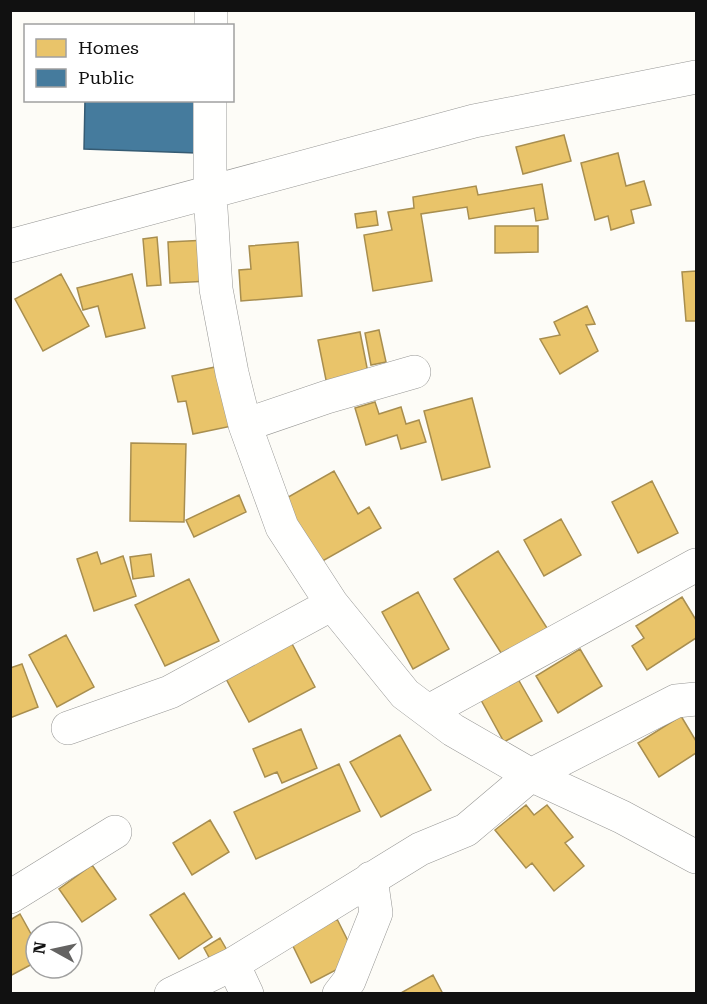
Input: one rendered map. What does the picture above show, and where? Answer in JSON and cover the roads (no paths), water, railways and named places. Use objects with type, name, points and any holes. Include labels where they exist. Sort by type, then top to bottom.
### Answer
[{"type":"street","points":[[10,246],[474,121],[696,77]]},
{"type":"street","points":[[210,102],[210,193],[216,289],[245,425],[282,527],[332,604],[405,694],[453,730],[531,776],[622,817],[696,857]]},
{"type":"street","points":[[245,425],[327,397],[414,372]]},
{"type":"street","points":[[429,711],[696,565]]},
{"type":"street","points":[[68,728],[170,692],[332,604]]},
{"type":"street","points":[[171,993],[233,964],[420,849],[466,830],[531,776],[676,701],[696,699]]},
{"type":"street","points":[[10,897],[115,832]]},
{"type":"street","points":[[339,993],[349,981],[376,913],[371,878]]},
{"type":"street","points":[[233,964],[247,993]]}]
